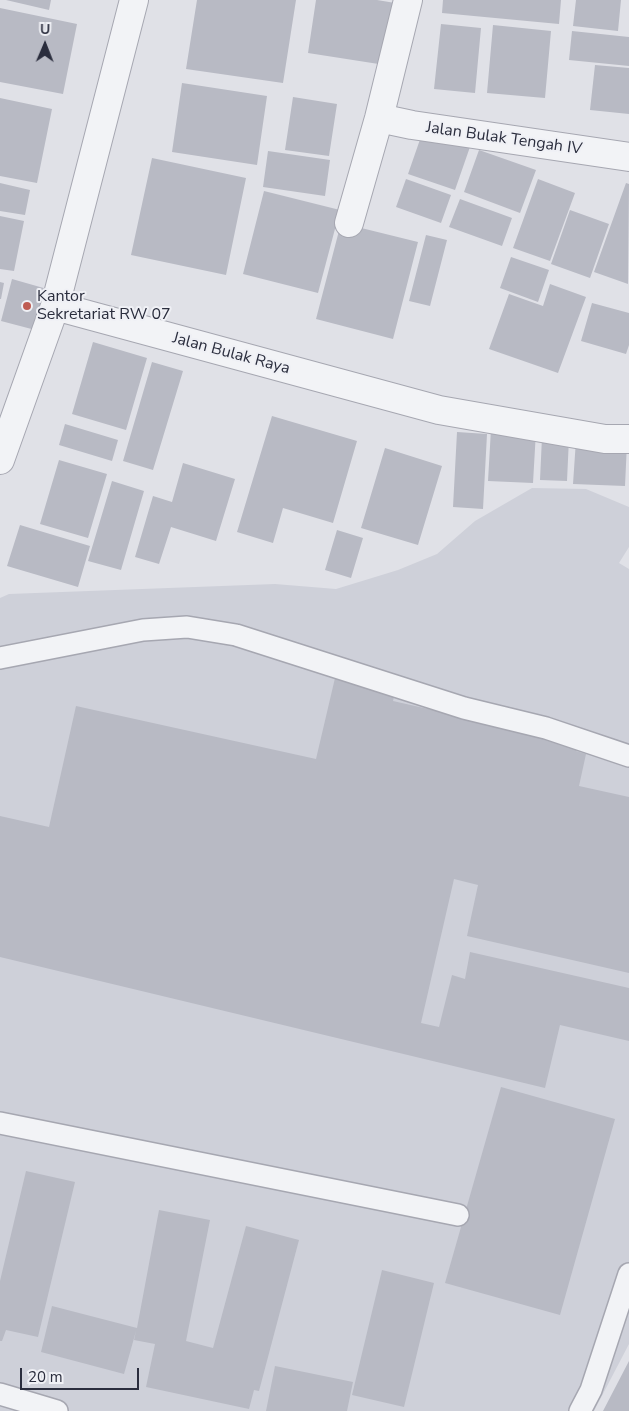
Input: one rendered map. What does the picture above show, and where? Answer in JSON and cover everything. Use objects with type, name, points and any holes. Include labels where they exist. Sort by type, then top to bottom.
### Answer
[{"type":"street","points":[[0,460],[55,306],[134,0]]},
{"type":"street","points":[[348,223],[378,118],[408,0]]},
{"type":"street","name":"Jalan Bulak Tengah IV","points":[[378,118],[412,125],[629,157]]},
{"type":"street","name":"Jalan Bulak Raya","points":[[55,306],[439,410],[605,439],[629,439]]},
{"type":"lane","points":[[0,658],[143,630],[187,627],[236,635],[464,708],[546,728],[629,756]]},
{"type":"lane","points":[[0,1123],[458,1215]]},
{"type":"lane","points":[[580,1411],[591,1390],[629,1274]]},
{"type":"lane","points":[[0,1394],[57,1411]]},
{"type":"shaded area","points":[[532,488],[586,489],[629,507],[629,547],[619,563],[629,569],[629,1344],[594,1411],[0,1411],[0,598],[9,594],[275,584],[336,589],[398,570],[437,554],[475,521]]},
{"type":"building","points":[[6,0],[51,0],[49,10]]},
{"type":"building","points":[[197,0],[296,0],[283,83],[186,69]]},
{"type":"building","points":[[316,0],[377,0],[395,3],[385,65],[308,53]]},
{"type":"building","points":[[443,0],[561,0],[559,24],[442,13]]},
{"type":"building","points":[[576,0],[621,0],[618,31],[573,26]]},
{"type":"building","points":[[0,8],[77,24],[63,94],[0,82]]},
{"type":"building","points":[[441,24],[481,28],[475,93],[434,89]]},
{"type":"building","points":[[493,25],[551,31],[545,98],[487,93]]},
{"type":"building","points":[[572,31],[629,37],[629,66],[569,60]]},
{"type":"building","points":[[595,65],[629,68],[629,114],[590,110]]},
{"type":"building","points":[[182,83],[267,96],[257,165],[172,152]]},
{"type":"building","points":[[293,97],[337,104],[329,156],[285,150]]},
{"type":"building","points":[[0,98],[52,109],[37,183],[0,176]]},
{"type":"building","points":[[424,128],[471,144],[455,190],[408,174]]},
{"type":"building","points":[[479,150],[536,170],[520,213],[464,192]]},
{"type":"building","points":[[268,151],[330,160],[325,196],[263,187]]},
{"type":"building","points":[[152,158],[246,178],[226,275],[131,255]]},
{"type":"building","points":[[406,179],[451,195],[441,223],[396,207]]},
{"type":"building","points":[[538,179],[575,193],[550,261],[513,248]]},
{"type":"building","points":[[0,183],[30,190],[25,215],[0,211]]},
{"type":"building","points":[[626,183],[629,184],[628,284],[594,272]]},
{"type":"building","points":[[264,191],[340,210],[318,293],[243,274]]},
{"type":"building","points":[[460,199],[512,218],[502,246],[449,227]]},
{"type":"building","points":[[570,210],[609,224],[590,278],[551,264]]},
{"type":"building","points":[[0,216],[24,221],[14,271],[0,269]]},
{"type":"building","points":[[341,223],[418,242],[393,339],[316,319]]},
{"type":"building","points":[[426,235],[447,240],[430,306],[409,301]]},
{"type":"building","points":[[511,257],[549,270],[538,302],[500,288]]},
{"type":"building","name":"Kantor Sekretariat RW 07","points":[[12,279],[54,291],[43,332],[1,321]]},
{"type":"building","points":[[0,282],[4,283],[1,299],[0,299]]},
{"type":"building","points":[[550,284],[586,297],[558,373],[489,349],[509,294],[543,306]]},
{"type":"building","points":[[592,303],[629,313],[629,345],[626,354],[581,341]]},
{"type":"building","points":[[93,342],[147,358],[126,430],[72,414]]},
{"type":"building","points":[[152,362],[183,371],[153,470],[123,461]]},
{"type":"building","points":[[272,416],[357,441],[333,523],[283,508],[273,543],[237,532]]},
{"type":"building","points":[[65,424],[118,440],[112,461],[59,445]]},
{"type":"building","points":[[491,429],[536,431],[533,483],[488,481]]},
{"type":"building","points":[[457,432],[487,434],[483,509],[453,507]]},
{"type":"building","points":[[542,437],[569,438],[567,481],[540,480]]},
{"type":"building","points":[[576,440],[627,443],[625,486],[573,484]]},
{"type":"building","points":[[385,448],[442,466],[418,545],[361,528]]},
{"type":"building","points":[[59,460],[107,474],[88,538],[40,524]]},
{"type":"building","points":[[183,463],[235,479],[216,541],[171,527],[159,564],[135,557],[153,496],[172,502]]},
{"type":"building","points":[[112,481],[144,491],[121,570],[88,561]]},
{"type":"building","points":[[20,525],[90,546],[78,587],[7,566]]},
{"type":"building","points":[[337,530],[363,538],[351,578],[325,570]]},
{"type":"building","points":[[335,678],[395,693],[393,701],[578,743],[576,751],[586,754],[579,786],[629,797],[629,973],[467,936],[478,885],[454,879],[421,1023],[439,1027],[452,975],[465,979],[470,952],[629,988],[629,1041],[560,1025],[545,1088],[0,957],[0,816],[49,827],[76,706],[316,759]]},
{"type":"building","points":[[501,1087],[615,1119],[560,1315],[445,1283]]},
{"type":"building","points":[[26,1171],[75,1182],[38,1337],[6,1330],[2,1341],[0,1341],[0,1281]]},
{"type":"building","points":[[159,1210],[210,1220],[186,1341],[213,1348],[246,1226],[299,1240],[259,1391],[254,1390],[249,1409],[146,1387],[155,1344],[134,1340],[136,1331],[124,1374],[41,1352],[52,1306],[137,1328]]},
{"type":"building","points":[[382,1270],[434,1283],[404,1407],[352,1395]]},
{"type":"building","points":[[629,1361],[629,1411],[603,1411]]},
{"type":"building","points":[[275,1366],[353,1382],[347,1411],[266,1411]]},
{"type":"place","name":"Kantor Sekretariat RW 07","points":[[27,306]]}]
